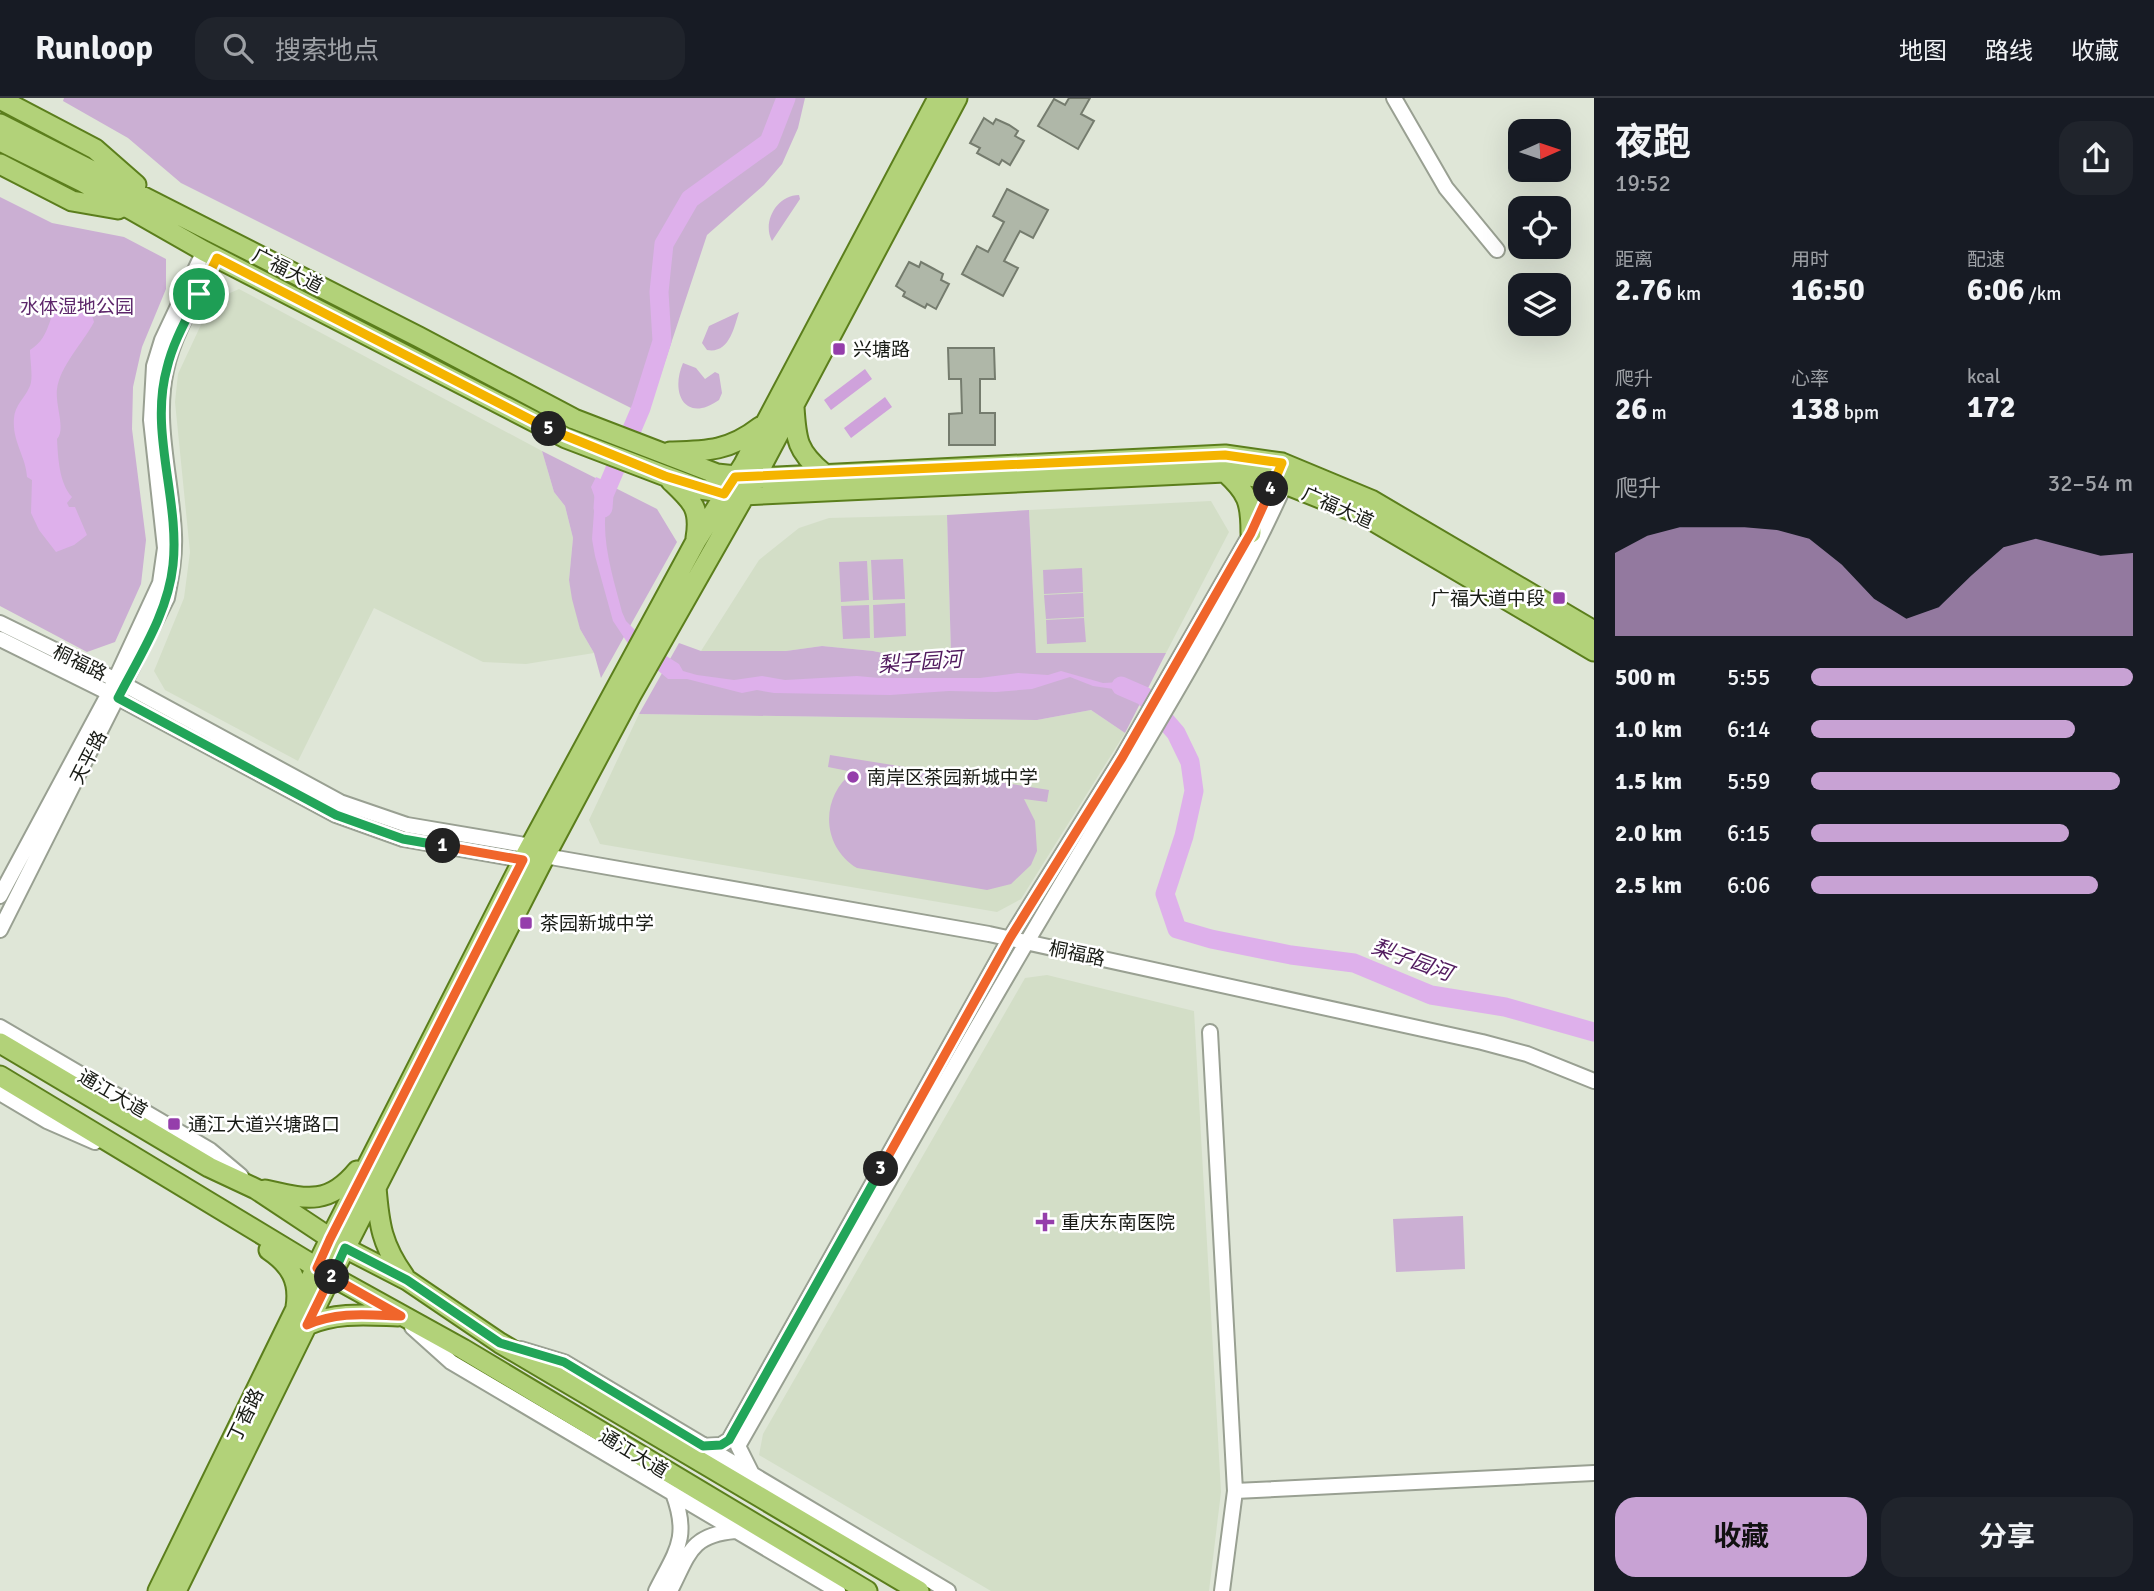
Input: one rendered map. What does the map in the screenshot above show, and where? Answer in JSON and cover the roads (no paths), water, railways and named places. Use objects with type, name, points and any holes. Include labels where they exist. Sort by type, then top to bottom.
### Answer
[{"type":"main road","points":[[324,1272],[376,1149],[533,854],[734,489],[763,425],[938,98]]},
{"type":"main road","points":[[755,478],[957,98]]},
{"type":"main road","points":[[0,99],[95,149],[152,200]]},
{"type":"main road","name":"广福大道","points":[[0,124],[574,419],[717,474],[734,489]]},
{"type":"main road","name":"广福大道","points":[[0,141],[83,182],[129,211],[210,255],[566,438],[665,476],[734,489],[1225,472],[1281,476],[1371,500],[1594,631]]},
{"type":"main road","points":[[0,164],[72,201],[129,211]]},
{"type":"main road","points":[[794,405],[795,435],[800,450],[822,473]]},
{"type":"main road","points":[[652,449],[726,448],[746,439],[763,425]]},
{"type":"main road","name":"广福大道","points":[[734,489],[755,478],[822,473],[1225,455],[1281,476],[1365,516],[1594,651]]},
{"type":"main road","points":[[1225,472],[1248,498],[1251,533]]},
{"type":"main road","points":[[662,621],[695,541],[700,517],[690,500],[665,476]]},
{"type":"main road","points":[[695,541],[734,489]]},
{"type":"main road","points":[[338,1243],[376,1187],[533,854]]},
{"type":"main road","name":"通江大道","points":[[0,1043],[209,1167],[256,1189],[338,1243],[407,1280],[500,1343],[919,1591]]},
{"type":"main road","name":"通江大道","points":[[0,1076],[324,1272],[463,1349],[867,1591]]},
{"type":"main road","points":[[256,1189],[303,1198],[333,1193],[347,1182],[376,1149]]},
{"type":"main road","points":[[376,1187],[381,1236],[389,1255],[407,1280]]},
{"type":"main road","points":[[210,1204],[238,1229],[284,1261],[298,1290],[301,1320],[344,1314],[401,1316]]},
{"type":"main road","name":"丁香路","points":[[176,1591],[324,1272]]},
{"type":"main road","name":"丁香路","points":[[158,1591],[301,1320]]},
{"type":"street","points":[[1394,98],[1446,188],[1497,250]]},
{"type":"street","name":"天平路","points":[[0,930],[116,689],[160,583],[165,548],[151,420],[155,366],[162,340],[210,255]]},
{"type":"street","points":[[1174,680],[1281,476]]},
{"type":"street","points":[[734,1443],[1027,942],[1174,680],[1261,537],[1281,476]]},
{"type":"street","name":"桐福路","points":[[0,623],[116,689],[341,802],[407,825],[533,854],[1010,938],[1482,1042],[1527,1054],[1594,1081]]},
{"type":"street","name":"桐福路","points":[[0,639],[116,689]]},
{"type":"street","name":"天平路","points":[[0,896],[116,689]]},
{"type":"street","points":[[734,1443],[1010,938],[1127,762]]},
{"type":"street","name":"通江大道","points":[[0,1027],[210,1150],[256,1189]]},
{"type":"street","points":[[1210,1032],[1235,1491],[1222,1591]]},
{"type":"street","name":"通江大道","points":[[0,1093],[47,1121],[152,1168]]},
{"type":"street","name":"通江大道","points":[[401,1316],[451,1362],[838,1591]]},
{"type":"street","name":"通江大道","points":[[500,1343],[564,1362],[948,1591]]},
{"type":"street","points":[[703,1446],[734,1443]]},
{"type":"street","points":[[734,1443],[753,1476]]},
{"type":"street","points":[[1235,1491],[1594,1474]]},
{"type":"street","points":[[670,1591],[687,1544],[673,1493]]},
{"type":"street","points":[[656,1591],[687,1544],[713,1533],[736,1531]]},
{"type":"waterway","name":"梨子园河","points":[[603,508],[604,495],[641,408],[662,341],[659,292],[664,244],[690,199],[769,142],[786,98]]},
{"type":"waterway","name":"梨子园河","points":[[1121,686],[1144,696],[1176,733],[1190,762],[1194,791],[1184,836],[1165,894],[1177,929],[1211,939],[1291,955],[1354,963],[1431,995],[1505,1007],[1594,1032]]},
{"type":"place","name":"兴塘路","points":[[839,349]]},
{"type":"place","name":"广福大道中段","points":[[1559,598]]},
{"type":"place","name":"南岸区茶园新城中学","points":[[853,777]]},
{"type":"place","name":"茶园新城中学","points":[[526,923]]},
{"type":"place","name":"通江大道兴塘路口","points":[[174,1124]]},
{"type":"place","name":"重庆东南医院","points":[[1045,1222]]},
{"type":"park label","name":"水体湿地公园","points":[[77,306]]}]
